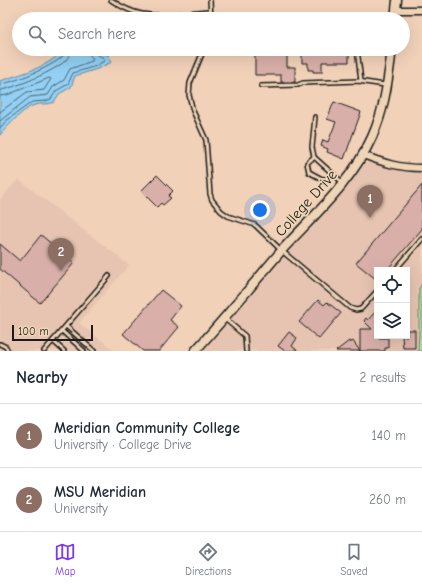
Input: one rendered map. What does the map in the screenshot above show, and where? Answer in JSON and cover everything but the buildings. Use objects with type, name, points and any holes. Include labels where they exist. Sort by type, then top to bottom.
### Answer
[{"type":"street","points":[[397,0],[396,10],[422,10]]},
{"type":"street","name":"College Drive","points":[[195,351],[282,250],[343,184],[363,155],[380,119],[391,56]]},
{"type":"street","points":[[363,155],[385,164],[422,168]]},
{"type":"lane","points":[[111,0],[136,12]]},
{"type":"lane","points":[[198,12],[210,11],[210,0]]},
{"type":"lane","points":[[201,56],[190,82],[189,95],[193,111],[206,140],[210,194],[212,200],[221,211],[228,216],[255,225],[350,308],[356,310],[361,309],[374,294]]},
{"type":"lane","points":[[358,56],[361,81]]},
{"type":"lane","points":[[261,86],[361,81],[387,85]]},
{"type":"lane","points":[[315,117],[312,147],[314,157],[343,184]]},
{"type":"lane","points":[[314,157],[308,163],[309,172],[322,179],[326,179],[332,174]]},
{"type":"lane","points":[[398,267],[422,239]]},
{"type":"lane","points":[[44,351],[109,276]]},
{"type":"lane","points":[[224,318],[245,336],[246,351]]},
{"type":"lane","points":[[66,326],[94,351]]},
{"type":"lane","points":[[62,331],[84,351]]},
{"type":"lane","points":[[53,340],[64,351]]},
{"type":"lane","points":[[0,344],[6,347],[8,351]]},
{"type":"shaded area","points":[[368,162],[409,172],[422,172],[422,351],[203,351],[359,170]]},
{"type":"shaded area","points":[[18,179],[129,265],[79,323],[115,351],[0,351],[0,200]]},
{"type":"green space","points":[[422,283],[422,351],[418,351],[419,289]]},
{"type":"water","points":[[57,56],[109,56],[112,62],[97,69],[75,76],[71,87],[59,94],[54,102],[37,104],[26,109],[0,135],[0,81],[25,73]]},
{"type":"place","name":"Meridian Community College","points":[[370,218]]},
{"type":"place","name":"MSU Meridian","points":[[61,271]]}]
